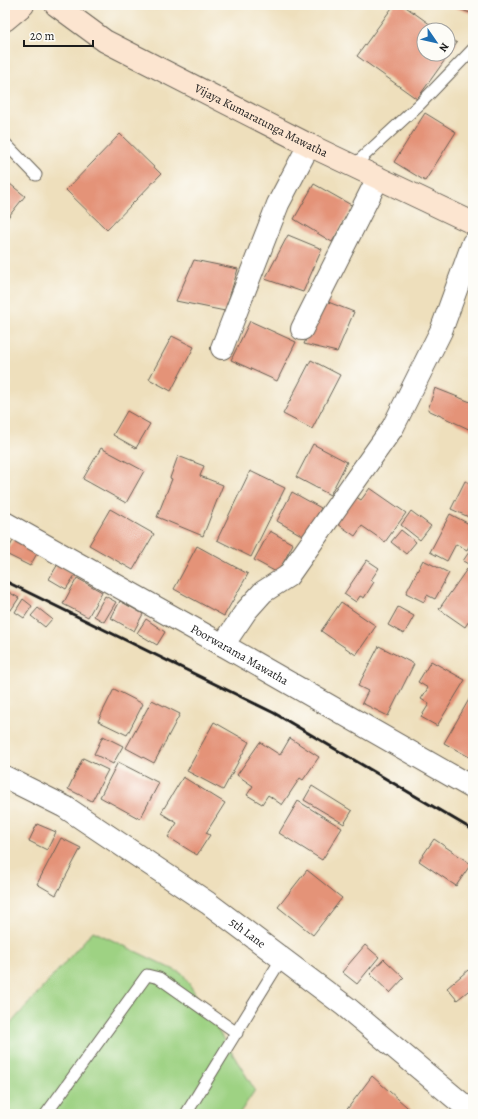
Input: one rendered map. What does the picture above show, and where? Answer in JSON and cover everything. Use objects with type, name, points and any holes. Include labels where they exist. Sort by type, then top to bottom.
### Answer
[{"type":"main road","points":[[5,20],[23,5]]},
{"type":"main road","name":"Vijaya Kumaratunga Mawatha","points":[[56,5],[105,41],[309,145],[473,223]]},
{"type":"street","points":[[222,348],[278,204],[309,145]]},
{"type":"street","points":[[302,328],[378,178]]},
{"type":"street","points":[[223,645],[246,612],[263,592],[288,576],[392,426],[441,331],[473,243]]},
{"type":"street","name":"Poorwarama Mawatha","points":[[5,524],[223,645],[473,788]]},
{"type":"street","name":"5th Lane","points":[[5,777],[65,807],[208,903],[345,1006],[473,1113]]},
{"type":"lane","points":[[353,166],[420,104],[473,49]]},
{"type":"lane","points":[[5,143],[36,175]]},
{"type":"lane","points":[[186,1114],[282,958]]},
{"type":"lane","points":[[46,1114],[146,975],[159,978],[237,1033]]},
{"type":"green space","points":[[93,931],[183,974],[255,1090],[239,1114],[5,1114],[5,1030]]},
{"type":"building","points":[[394,5],[403,5],[427,22],[416,22],[416,62],[443,62],[417,99],[357,56]]},
{"type":"building","points":[[448,5],[473,5],[473,14]]},
{"type":"building","points":[[425,113],[456,132],[425,181],[394,162]]},
{"type":"building","points":[[120,134],[161,174],[107,230],[66,190]]},
{"type":"building","points":[[5,180],[25,196],[5,221]]},
{"type":"building","points":[[314,184],[353,206],[332,242],[294,219]]},
{"type":"building","points":[[288,235],[322,249],[303,292],[265,279]]},
{"type":"building","points":[[194,260],[238,269],[225,311],[176,301]]},
{"type":"building","points":[[323,300],[354,312],[337,352],[304,344]]},
{"type":"building","points":[[250,321],[296,342],[277,381],[231,360]]},
{"type":"building","points":[[172,336],[194,347],[171,391],[149,379]]},
{"type":"building","points":[[311,360],[340,375],[312,429],[283,414]]},
{"type":"building","points":[[435,388],[473,403],[473,431],[428,410]]},
{"type":"building","points":[[127,411],[150,424],[136,448],[113,435]]},
{"type":"building","points":[[313,444],[347,462],[330,495],[296,477]]},
{"type":"building","points":[[101,448],[144,471],[126,503],[83,479]]},
{"type":"building","points":[[178,456],[204,466],[200,476],[223,485],[203,536],[157,517],[172,479],[170,478]]},
{"type":"building","points":[[250,471],[285,488],[251,557],[217,540]]},
{"type":"building","points":[[465,481],[473,484],[473,519],[451,509]]},
{"type":"building","points":[[370,488],[406,513],[385,542],[362,526],[355,536],[335,522],[353,495],[361,500]]},
{"type":"building","points":[[292,492],[321,508],[305,537],[277,521]]},
{"type":"building","points":[[110,509],[154,534],[133,570],[89,545]]},
{"type":"building","points":[[411,511],[431,526],[420,540],[401,525]]},
{"type":"building","points":[[450,514],[473,526],[473,537],[467,550],[456,544],[447,561],[430,552]]},
{"type":"building","points":[[401,530],[416,542],[406,554],[391,542]]},
{"type":"building","points":[[270,531],[293,544],[278,573],[254,560]]},
{"type":"building","points":[[15,537],[39,550],[30,566],[6,554]]},
{"type":"building","points":[[197,546],[248,574],[224,616],[174,589]]},
{"type":"building","points":[[473,546],[473,567],[463,561]]},
{"type":"building","points":[[367,560],[379,568],[371,580],[374,582],[364,598],[360,596],[356,602],[344,594]]},
{"type":"building","points":[[423,560],[449,573],[435,599],[427,595],[424,602],[406,593]]},
{"type":"building","points":[[58,564],[75,575],[66,589],[49,579]]},
{"type":"building","points":[[467,569],[473,573],[473,615],[465,627],[439,609]]},
{"type":"building","points":[[77,578],[102,592],[88,617],[63,604]]},
{"type":"building","points":[[5,590],[19,598],[11,610],[5,607]]},
{"type":"building","points":[[105,596],[116,602],[104,622],[94,616]]},
{"type":"building","points":[[23,599],[32,606],[24,618],[15,612]]},
{"type":"building","points":[[120,601],[143,614],[134,631],[111,618]]},
{"type":"building","points":[[341,602],[376,626],[356,655],[321,631]]},
{"type":"building","points":[[398,607],[414,616],[404,634],[388,625]]},
{"type":"building","points":[[38,608],[52,619],[45,627],[31,616]]},
{"type":"building","points":[[146,619],[165,632],[157,645],[137,633]]},
{"type":"building","points":[[379,646],[414,664],[388,716],[362,703],[368,691],[358,686]]},
{"type":"building","points":[[431,661],[465,680],[437,726],[421,717],[429,704],[421,699],[428,688],[418,682]]},
{"type":"building","points":[[114,689],[143,704],[127,735],[98,721]]},
{"type":"building","points":[[471,696],[473,697],[473,759],[444,743]]},
{"type":"building","points":[[152,700],[180,714],[154,763],[126,748]]},
{"type":"building","points":[[214,722],[249,742],[223,790],[187,771]]},
{"type":"building","points":[[103,736],[123,746],[113,764],[94,754]]},
{"type":"building","points":[[290,738],[319,757],[303,780],[300,778],[282,805],[268,795],[262,804],[247,795],[253,786],[237,775],[260,742],[280,755]]},
{"type":"building","points":[[83,758],[108,770],[92,801],[68,789]]},
{"type":"building","points":[[118,762],[159,783],[140,819],[100,797]]},
{"type":"building","points":[[183,777],[225,803],[206,833],[210,835],[197,855],[168,837],[177,823],[161,813]]},
{"type":"building","points":[[312,786],[352,811],[344,824],[304,800]]},
{"type":"building","points":[[298,801],[342,828],[322,860],[279,833]]},
{"type":"building","points":[[37,824],[56,832],[47,850],[29,841]]},
{"type":"building","points":[[61,838],[81,848],[56,895],[37,884]]},
{"type":"building","points":[[434,839],[471,864],[456,886],[419,861]]},
{"type":"building","points":[[307,870],[342,898],[313,935],[278,907]]},
{"type":"building","points":[[365,945],[379,957],[357,984],[342,972]]},
{"type":"building","points":[[384,959],[404,978],[390,993],[370,974]]},
{"type":"building","points":[[468,970],[473,976],[473,987],[457,1000],[447,988]]},
{"type":"building","points":[[372,1076],[415,1114],[348,1114],[345,1112]]},
{"type":"railway","points":[[5,581],[274,713],[473,830]]}]
